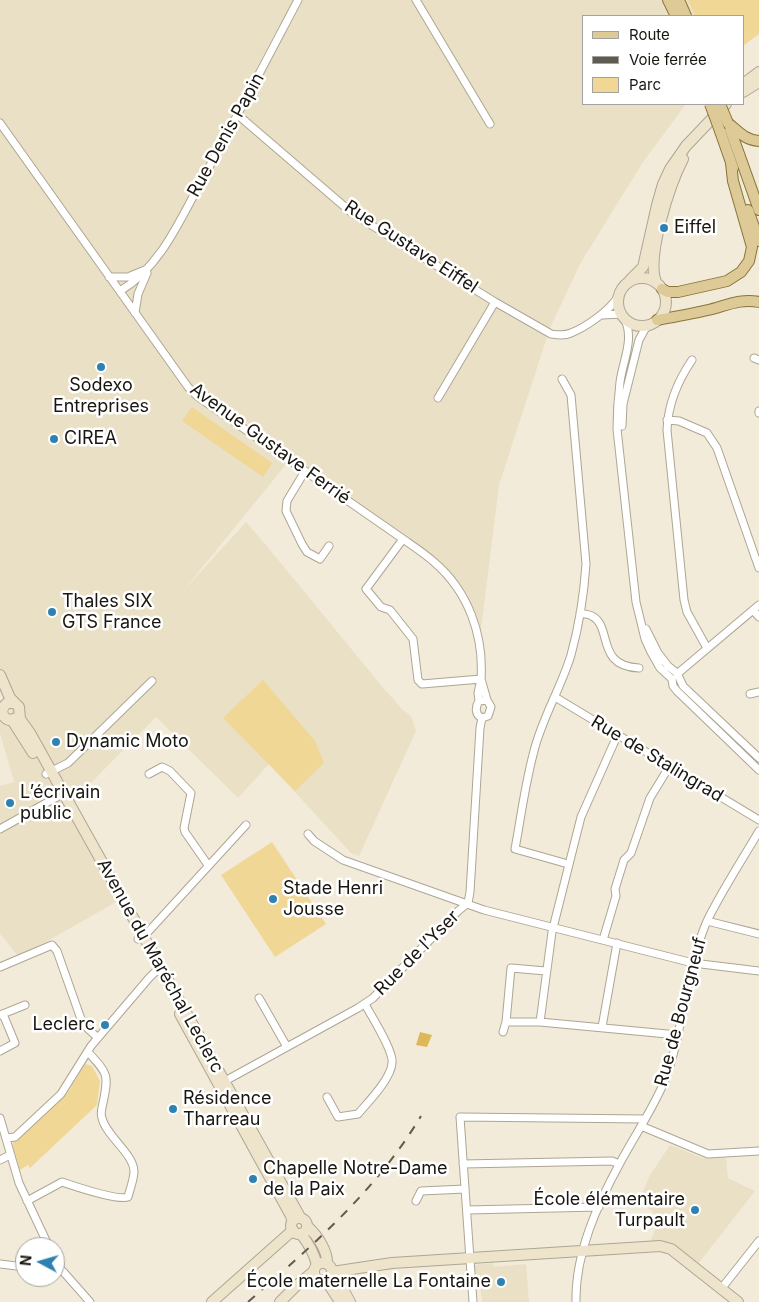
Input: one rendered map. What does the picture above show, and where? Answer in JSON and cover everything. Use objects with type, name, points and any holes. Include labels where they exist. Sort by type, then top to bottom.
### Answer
[{"type":"main road","points":[[668,0],[676,15]]},
{"type":"main road","points":[[679,0],[686,15]]},
{"type":"main road","points":[[744,83],[759,72]]},
{"type":"main road","points":[[744,91],[759,82]]},
{"type":"main road","points":[[710,105],[759,241]]},
{"type":"main road","points":[[720,105],[759,210]]},
{"type":"main road","points":[[725,105],[678,157],[663,184],[645,262],[640,272],[625,285],[618,297],[618,304],[623,316],[636,325],[710,310],[740,301],[751,300],[759,302]]},
{"type":"main road","points":[[728,123],[742,136],[759,141]]},
{"type":"main road","points":[[654,322],[662,315],[666,302],[652,264],[670,188],[682,160],[696,136]]},
{"type":"main road","points":[[630,280],[643,278],[668,292],[678,292],[727,281],[741,272],[749,262],[752,247],[733,181],[731,163]]},
{"type":"main road","points":[[0,675],[10,698],[10,704]]},
{"type":"main road","points":[[0,689],[10,704]]},
{"type":"main road","points":[[9,718],[2,710],[10,704]]},
{"type":"main road","name":"Avenue du Maréchal Leclerc","points":[[10,704],[20,710],[9,718],[49,773],[141,937],[213,1075],[290,1214],[299,1226]]},
{"type":"main road","name":"Avenue du Maréchal Leclerc","points":[[160,972],[225,1081],[324,1272]]},
{"type":"main road","points":[[212,1302],[299,1226]]},
{"type":"main road","points":[[324,1272],[369,1266],[470,1258],[660,1246],[671,1249],[738,1302]]},
{"type":"main road","points":[[282,1302],[296,1286],[324,1272],[358,1264],[369,1266]]},
{"type":"main road","points":[[344,1291],[346,1278],[352,1269]]},
{"type":"main road","points":[[324,1272],[344,1291],[350,1302]]},
{"type":"main road","points":[[324,1272],[328,1283],[340,1302]]},
{"type":"street","name":"Rue Denis Papin","points":[[135,312],[138,294],[150,268],[160,254],[238,114],[298,0]]},
{"type":"street","points":[[416,0],[490,124]]},
{"type":"street","name":"Rue Gustave Eiffel","points":[[238,114],[352,212],[551,334],[560,336],[570,333],[599,316],[611,307],[618,297]]},
{"type":"street","name":"Avenue Gustave Ferrié","points":[[0,124],[188,387],[197,396],[402,538],[434,562],[449,577],[460,591],[476,626],[481,644],[483,701]]},
{"type":"street","name":"Rue Denis Papin","points":[[120,292],[150,268]]},
{"type":"street","points":[[109,277],[128,277],[150,268]]},
{"type":"street","points":[[438,398],[496,302]]},
{"type":"street","name":"Rue Gustave Eiffel","points":[[599,316],[606,314],[623,316]]},
{"type":"street","points":[[623,316],[628,325],[629,338],[617,406],[617,429],[636,602],[645,639],[660,668],[675,673],[688,692],[759,758]]},
{"type":"street","points":[[623,484],[623,404],[639,340],[644,329],[654,322]]},
{"type":"street","points":[[692,360],[680,378],[668,409],[667,420],[671,486],[684,600],[687,612],[707,648]]},
{"type":"street","points":[[562,379],[571,395],[586,564],[580,613],[571,655],[555,697],[544,718],[534,751],[515,850],[568,864]]},
{"type":"street","points":[[667,420],[679,421],[707,433],[717,448],[759,568]]},
{"type":"street","points":[[305,471],[287,501],[286,511],[307,552],[320,559],[329,546]]},
{"type":"street","points":[[402,538],[366,589],[381,607],[390,610],[413,639],[418,680],[422,684],[481,679]]},
{"type":"street","points":[[675,673],[756,608],[759,617]]},
{"type":"street","points":[[580,613],[593,616],[600,625],[608,649],[614,659],[628,667],[639,668]]},
{"type":"street","points":[[675,673],[677,692],[759,770]]},
{"type":"street","points":[[49,773],[68,763],[152,681]]},
{"type":"street","points":[[750,694],[759,692]]},
{"type":"street","name":"Rue de Stalingrad","points":[[555,697],[759,820]]},
{"type":"street","points":[[483,701],[491,707],[486,718],[482,718],[478,716],[476,705],[483,701]]},
{"type":"street","points":[[308,834],[314,841],[343,860],[468,903],[482,718]]},
{"type":"street","points":[[540,1022],[553,927],[568,864],[581,816],[617,736]]},
{"type":"street","points":[[149,774],[162,767],[170,770],[191,793],[184,828],[208,865]]},
{"type":"street","points":[[603,940],[624,860],[631,852],[650,798],[669,767]]},
{"type":"street","points":[[0,829],[60,794]]},
{"type":"street","points":[[141,937],[246,825]]},
{"type":"street","name":"Rue de Bourgneuf","points":[[576,1302],[577,1273],[599,1207],[619,1164],[658,1097],[666,1077],[678,1035],[693,963],[707,921],[759,831]]},
{"type":"street","name":"Rue de l’Yser","points":[[225,1081],[365,1004],[468,903],[484,910],[693,963],[759,972]]},
{"type":"street","points":[[707,921],[759,934]]},
{"type":"street","points":[[602,1027],[617,943]]},
{"type":"street","points":[[0,967],[52,945],[57,951],[81,1019],[86,1027],[98,1038]]},
{"type":"street","points":[[503,1032],[506,1022],[510,968],[546,971]]},
{"type":"street","points":[[6,1138],[15,1137],[61,1094],[98,1038],[160,972]]},
{"type":"street","points":[[259,998],[287,1047]]},
{"type":"street","points":[[327,1097],[338,1117],[358,1114],[389,1074],[392,1063],[391,1054],[365,1004]]},
{"type":"street","points":[[0,1051],[15,1043],[2,1014],[25,1005]]},
{"type":"street","points":[[506,1022],[540,1022],[678,1035]]},
{"type":"street","points":[[27,1201],[62,1182],[124,1199],[128,1197],[134,1170],[130,1160],[102,1118],[108,1081],[105,1072],[88,1052]]},
{"type":"street","points":[[213,1075],[225,1081]]},
{"type":"street","points":[[474,1302],[460,1117],[643,1123],[708,1154],[759,1151]]},
{"type":"street","points":[[0,1118],[14,1170],[44,1237]]},
{"type":"street","points":[[0,1160],[10,1155]]},
{"type":"street","points":[[463,1164],[612,1162],[619,1164]]},
{"type":"street","points":[[416,1200],[422,1191],[465,1189]]},
{"type":"street","points":[[467,1210],[599,1207]]},
{"type":"street","points":[[721,1289],[759,1241]]},
{"type":"street","points":[[0,1264],[15,1266]]},
{"type":"street","points":[[65,1275],[90,1302]]},
{"type":"shaded area","points":[[0,0],[688,0],[695,15],[582,15],[582,105],[685,105],[643,162],[580,264],[550,328],[499,485],[481,629],[467,597],[454,577],[438,561],[288,462],[183,591],[246,522],[380,684],[402,709],[411,716],[416,731],[359,856],[351,853],[269,764],[238,798],[156,717],[70,804],[125,897],[19,957],[0,934],[0,786],[14,782],[0,733],[0,724],[11,712],[0,692]]},
{"type":"shaded area","points":[[420,1032],[432,1035],[427,1047],[416,1045]]},
{"type":"shaded area","name":"École élémentaire Turpault","points":[[670,1145],[703,1158],[726,1157],[728,1178],[755,1191],[698,1264],[668,1242],[650,1242],[660,1218],[639,1201],[649,1177]]},
{"type":"shaded area","name":"École maternelle La Fontaine","points":[[493,1263],[494,1267],[526,1264],[529,1302],[482,1302],[480,1285],[476,1285],[474,1265]]},
{"type":"green space","points":[[688,0],[759,0],[759,34],[744,45],[744,15],[695,15]]},
{"type":"green space","points":[[192,407],[272,463],[263,477],[182,421]]},
{"type":"green space","points":[[263,680],[315,741],[324,763],[295,791],[223,718]]},
{"type":"green space","name":"Stade Henri Jousse","points":[[272,842],[326,924],[275,957],[221,875]]},
{"type":"green space","points":[[85,1064],[92,1066],[100,1081],[97,1105],[30,1168],[28,1165],[20,1170],[13,1142],[67,1094]]},
{"type":"railway","points":[[248,1302],[319,1238],[364,1193],[384,1169],[421,1116]]},
{"type":"place","name":"Eiffel","points":[[664,228]]},
{"type":"place","name":"Sodexo Entreprises","points":[[101,367]]},
{"type":"place","name":"CIREA","points":[[54,439]]},
{"type":"place","name":"Thales SIX GTS France","points":[[52,612]]},
{"type":"place","name":"Dynamic Moto","points":[[56,742]]},
{"type":"place","name":"L’écrivain public","points":[[10,803]]},
{"type":"place","name":"Stade Henri Jousse","points":[[273,899]]},
{"type":"place","name":"Leclerc","points":[[105,1025]]},
{"type":"place","name":"Résidence Tharreau","points":[[173,1109]]},
{"type":"place","name":"Chapelle Notre-Dame de la Paix","points":[[253,1179]]},
{"type":"place","name":"École élémentaire Turpault","points":[[695,1210]]},
{"type":"place","name":"École maternelle La Fontaine","points":[[501,1282]]}]
